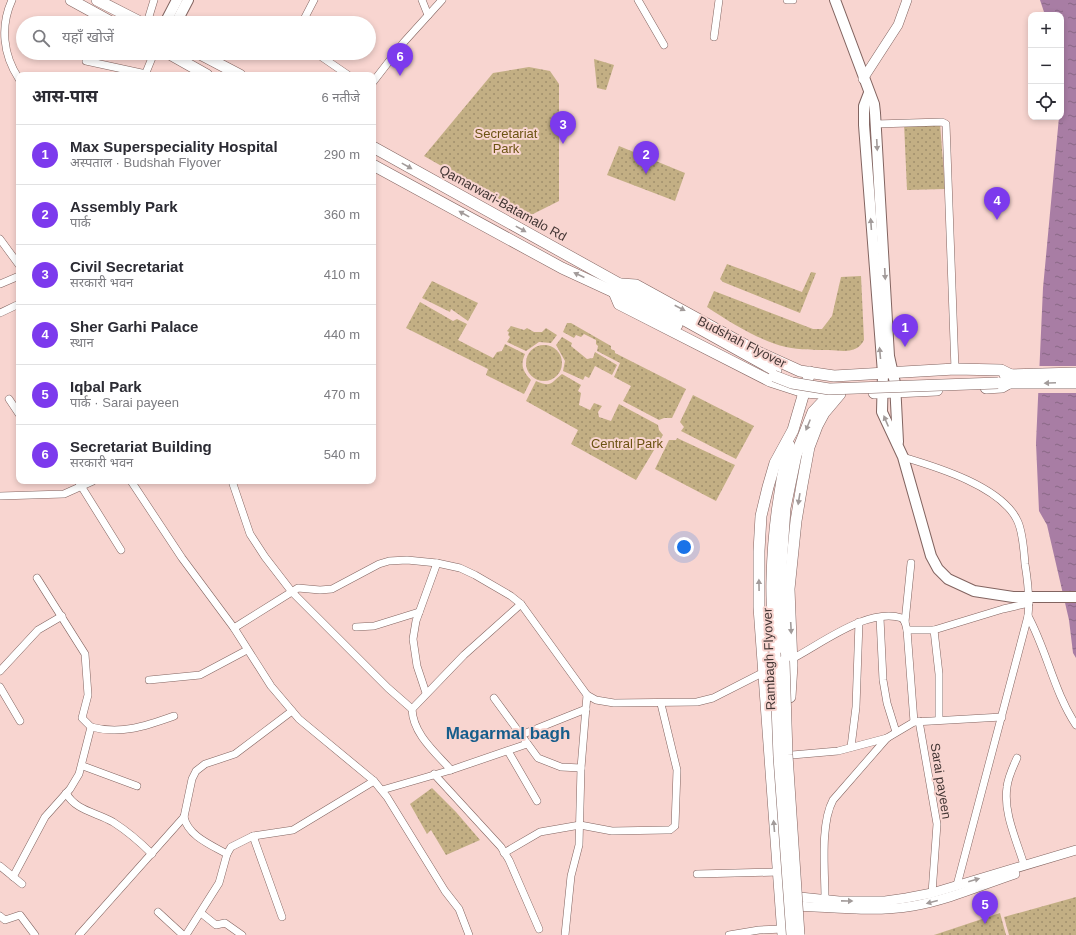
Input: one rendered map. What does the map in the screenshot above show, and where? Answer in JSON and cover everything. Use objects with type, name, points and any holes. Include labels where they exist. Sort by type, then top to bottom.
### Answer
[{"type":"main road","points":[[71,0],[100,16]]},
{"type":"main road","points":[[169,16],[177,0]]},
{"type":"main road","points":[[180,16],[188,0]]},
{"type":"main road","points":[[835,0],[863,79],[874,104],[889,356],[888,373],[882,392],[882,412],[903,458],[928,546],[938,569],[948,579],[974,591],[1029,600],[1076,597]]},
{"type":"main road","points":[[101,1],[129,16]]},
{"type":"main road","points":[[180,60],[202,72]]},
{"type":"main road","points":[[211,60],[234,72]]},
{"type":"main road","points":[[869,93],[864,106],[864,125],[888,373],[895,393],[899,447]]},
{"type":"main road","name":"Qamarwari-Batamalo Rd","points":[[376,150],[616,288]]},
{"type":"main road","points":[[376,166],[562,268],[616,288],[636,285],[758,352],[800,371],[834,376],[955,369],[1002,370],[1010,379]]},
{"type":"main road","points":[[616,288],[619,304],[770,381],[804,392],[835,394],[882,392],[895,393],[1002,387],[1010,379],[1076,383]]},
{"type":"main road","name":"Budshah Flyover","points":[[616,288],[774,376],[792,383],[828,389],[1010,379]]},
{"type":"main road","points":[[786,933],[780,895],[770,777],[765,672],[758,586],[761,516],[775,463],[793,430],[810,372]]},
{"type":"main road","points":[[1024,379],[1076,373]]},
{"type":"main road","points":[[788,490],[824,413],[835,394]]},
{"type":"main road","name":"Rambagh Flyover","points":[[799,935],[788,763],[780,582],[782,529],[788,490],[796,455],[813,412],[835,394]]},
{"type":"main road","name":"Rambagh Flyover","points":[[786,933],[772,581],[773,554],[782,475],[793,430]]},
{"type":"main road","points":[[804,935],[789,702],[792,659],[789,589],[796,521],[809,447]]},
{"type":"street","points":[[12,0],[4,21],[4,48],[7,59],[16,74]]},
{"type":"street","points":[[149,16],[154,0]]},
{"type":"street","points":[[306,16],[314,0]]},
{"type":"street","points":[[422,0],[428,15]]},
{"type":"street","points":[[376,78],[404,42],[442,0]]},
{"type":"street","points":[[638,0],[664,45]]},
{"type":"street","points":[[714,37],[719,0]]},
{"type":"street","points":[[787,0],[793,0]]},
{"type":"street","points":[[863,79],[898,25],[907,0]]},
{"type":"street","points":[[147,72],[151,60]]},
{"type":"street","points":[[326,60],[344,72]]},
{"type":"street","points":[[86,61],[137,72]]},
{"type":"street","points":[[876,124],[942,122],[946,124],[955,369]]},
{"type":"street","points":[[0,239],[16,261]]},
{"type":"street","points":[[0,284],[16,277]]},
{"type":"street","points":[[0,313],[16,305]]},
{"type":"street","points":[[9,399],[16,410]]},
{"type":"street","points":[[903,458],[927,464],[967,481],[1005,503],[1018,522],[1024,551],[1029,600],[1028,616],[957,885]]},
{"type":"street","points":[[0,496],[64,494],[80,484],[121,550]]},
{"type":"street","points":[[133,484],[182,558],[234,628],[260,671],[292,711],[382,790],[445,891],[459,909],[469,935]]},
{"type":"street","points":[[233,484],[250,534],[265,557],[292,592],[388,688],[412,708]]},
{"type":"street","points":[[234,628],[292,592],[304,588],[320,590],[332,589],[379,564],[389,561],[407,560],[437,563],[460,568],[475,575],[500,588],[521,604],[587,695],[605,702],[661,704],[697,702],[713,698],[792,659],[859,622],[880,618],[898,617],[905,622]]},
{"type":"street","points":[[426,693],[414,655],[414,630],[437,563]]},
{"type":"street","name":"Sarai payeen","points":[[911,563],[905,622],[916,722],[937,824],[932,893]]},
{"type":"street","points":[[37,578],[85,654],[88,695],[82,718],[91,727],[107,731],[147,726],[174,716]]},
{"type":"street","points":[[907,630],[934,630],[1029,600]]},
{"type":"street","points":[[451,770],[416,729],[412,720],[412,708],[521,604]]},
{"type":"street","points":[[356,628],[374,626],[419,612]]},
{"type":"street","points":[[0,671],[38,630],[62,616]]},
{"type":"street","points":[[1028,616],[1038,635],[1060,692],[1076,725]]},
{"type":"street","points":[[880,618],[883,680],[887,703],[896,732]]},
{"type":"street","points":[[851,747],[856,707],[859,622]]},
{"type":"street","points":[[934,630],[939,674],[939,720]]},
{"type":"street","points":[[149,680],[200,675],[247,650]]},
{"type":"street","points":[[0,687],[20,721]]},
{"type":"street","points":[[565,935],[571,876],[579,845],[587,695]]},
{"type":"street","points":[[494,698],[526,744],[538,758],[561,767],[582,768]]},
{"type":"street","points":[[504,853],[540,832],[580,825],[602,830],[627,831],[670,830],[676,826],[676,762],[661,704]]},
{"type":"street","points":[[521,735],[586,709]]},
{"type":"street","points":[[227,854],[193,832],[185,823],[184,817],[192,779],[196,771],[205,764],[235,754],[292,711]]},
{"type":"street","points":[[826,900],[825,828],[829,808],[833,800],[887,738],[916,722],[939,720],[954,721],[1002,717]]},
{"type":"street","points":[[13,877],[38,827],[76,781],[83,766],[91,727]]},
{"type":"street","points":[[792,755],[838,751],[887,738]]},
{"type":"street","points":[[382,790],[451,770],[526,744]]},
{"type":"street","points":[[508,751],[537,800]]},
{"type":"street","points":[[1017,758],[1007,786],[1006,799],[1008,812],[1024,865]]},
{"type":"street","points":[[83,766],[136,786]]},
{"type":"street","points":[[434,774],[491,835],[504,853],[539,930]]},
{"type":"street","points":[[186,935],[219,883],[227,854],[232,847],[252,836],[293,830],[374,782]]},
{"type":"street","points":[[66,793],[74,805],[112,821],[129,833],[152,854]]},
{"type":"street","points":[[79,935],[184,817]]},
{"type":"street","points":[[252,836],[282,917]]},
{"type":"street","points":[[782,906],[802,902],[826,900],[885,901],[932,893],[1076,850]]},
{"type":"street","points":[[780,895],[802,902],[863,910],[913,906],[932,902],[1023,871],[1076,856]]},
{"type":"street","points":[[0,866],[22,884]]},
{"type":"street","points":[[697,874],[778,872]]},
{"type":"street","points":[[158,912],[183,935]]},
{"type":"street","points":[[201,913],[216,925],[225,923],[242,935]]},
{"type":"street","points":[[0,916],[5,920],[20,915],[35,935]]},
{"type":"street","points":[[728,935],[752,930],[786,933]]},
{"type":"green space","points":[[594,59],[614,65],[606,90],[597,88]]},
{"type":"green space","name":"Secretariat Park","points":[[529,67],[550,71],[559,84],[559,201],[529,216],[424,156],[493,73]]},
{"type":"green space","points":[[904,123],[940,123],[945,189],[907,190]]},
{"type":"green space","points":[[619,146],[685,173],[675,201],[607,175]]},
{"type":"green space","points":[[727,264],[802,292],[811,272],[816,273],[800,313],[723,282],[720,279]]},
{"type":"green space","points":[[861,276],[864,340],[858,348],[854,350],[839,351],[786,347],[765,340],[745,330],[707,307],[714,291],[813,329],[822,329],[832,316],[841,277]]},
{"type":"green space","points":[[432,281],[478,303],[468,321],[451,309],[450,312],[422,298]]},
{"type":"green space","points":[[420,302],[453,321],[457,319],[467,324],[458,340],[493,358],[497,352],[502,351],[505,344],[525,354],[523,368],[531,380],[524,394],[486,375],[488,369],[406,328]]},
{"type":"green space","name":"Central Park","points":[[567,323],[571,323],[611,346],[611,349],[615,351],[615,353],[686,389],[672,418],[664,418],[659,420],[623,401],[631,386],[614,377],[620,363],[597,351],[598,346],[596,344],[596,340],[584,334],[581,337],[576,335],[574,338],[563,332]]},
{"type":"green space","points":[[511,326],[524,330],[527,328],[534,332],[542,332],[546,328],[557,335],[551,343],[539,342],[526,351],[507,342],[510,337],[508,335],[509,332],[507,331]]},
{"type":"green space","points":[[562,337],[572,343],[571,346],[587,359],[593,358],[595,352],[617,365],[612,375],[595,366],[589,378],[585,376],[583,380],[563,371],[565,361],[556,345]]},
{"type":"green space","points":[[544,345],[557,350],[562,363],[557,376],[544,381],[531,376],[526,363],[531,350]]},
{"type":"green space","name":"Central Park","points":[[562,374],[581,385],[578,391],[581,393],[579,405],[590,410],[594,403],[602,406],[598,412],[599,417],[611,421],[619,404],[658,425],[659,430],[663,435],[636,480],[571,444],[578,430],[526,401],[536,381],[550,384]]},
{"type":"green space","name":"Central Park","points":[[693,395],[754,426],[736,459],[681,431],[684,427],[680,422]]},
{"type":"green space","name":"Central Park","points":[[677,438],[735,465],[716,501],[655,469],[669,440],[676,440]]},
{"type":"green space","points":[[432,788],[456,812],[480,840],[446,855],[431,830],[427,834],[410,804]]},
{"type":"green space","points":[[1076,897],[1076,935],[1009,935],[1004,917]]},
{"type":"green space","points":[[1000,913],[1006,935],[934,935]]},
{"type":"water","points":[[1040,0],[1076,0],[1076,658],[1073,653],[1069,620],[1047,525],[1039,511],[1036,443],[1043,288],[1059,120],[1064,120],[1064,12],[1044,12]]},
{"type":"pier","points":[[1037,366],[1076,366],[1076,393],[1036,393]]},
{"type":"place","name":"Secretariat Building","points":[[400,76]]},
{"type":"place","name":"Civil Secretariat","points":[[563,144]]},
{"type":"place","name":"Assembly Park","points":[[646,174]]},
{"type":"place","name":"Sher Garhi Palace","points":[[997,220]]},
{"type":"place","name":"Max Superspeciality Hospital","points":[[905,347]]},
{"type":"place","name":"Iqbal Park","points":[[985,924]]},
{"type":"district","name":"Magarmal bagh","points":[[508,733]]}]
